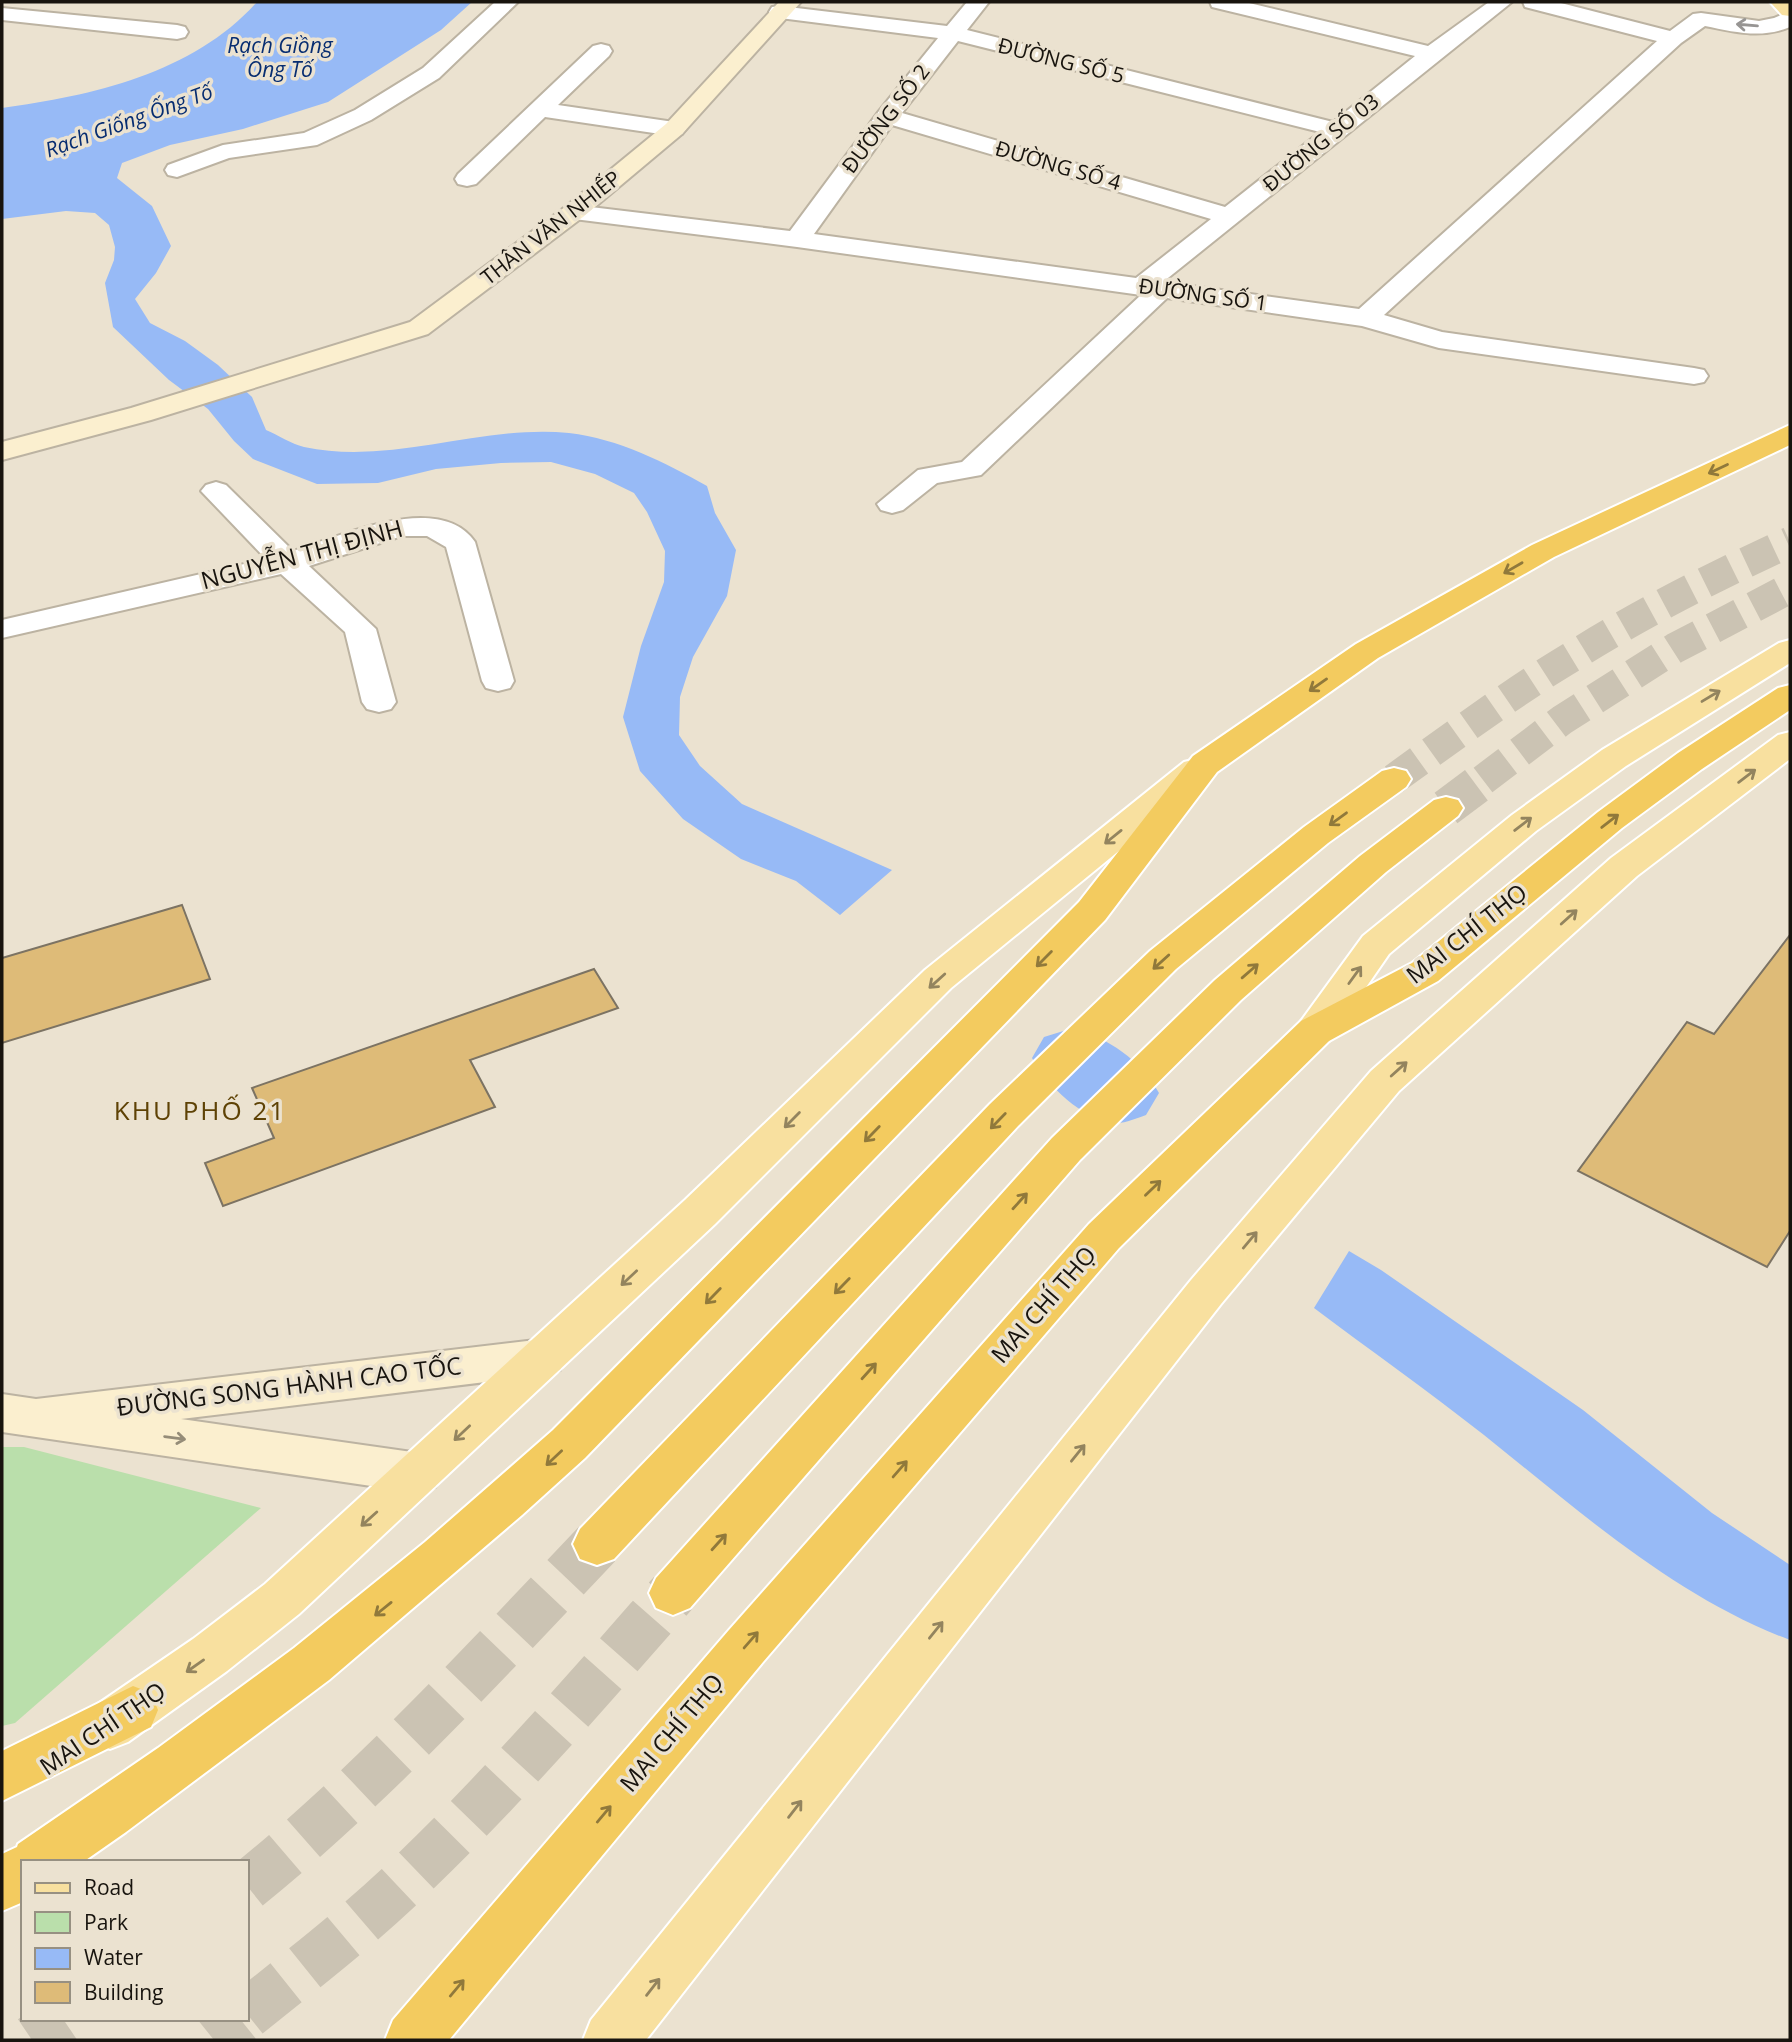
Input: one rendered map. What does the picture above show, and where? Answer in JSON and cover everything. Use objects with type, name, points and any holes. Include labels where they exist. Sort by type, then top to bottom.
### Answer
[{"type":"highway","name":"MAI CHÍ THỌ","points":[[40,1860],[169,1772],[283,1688],[419,1578],[569,1444],[1092,911],[1205,764],[1367,651],[1543,551],[1787,433]]},
{"type":"highway","name":"MAI CHÍ THỌ","points":[[413,2040],[746,1646],[1104,1236],[1315,1031],[1425,972],[1610,821],[1690,761],[1790,695]]},
{"type":"highway","points":[[597,1544],[1004,1115],[1163,960],[1316,835],[1394,779]]},
{"type":"highway","points":[[673,1593],[1066,1149],[1228,990],[1373,864],[1446,808]]},
{"type":"highway","points":[[2,1777],[133,1710]]},
{"type":"highway","points":[[2,1885],[21,1872]]},
{"type":"main road","points":[[1780,2],[1790,10]]},
{"type":"main road","points":[[1315,1031],[1376,946],[1524,823],[1614,758],[1790,650]]},
{"type":"main road","name":"MAI CHÍ THỌ","points":[[611,2040],[1206,1292],[1385,1081],[1624,867],[1790,743]]},
{"type":"main road","name":"MAI CHÍ THỌ","points":[[2,1800],[210,1655],[282,1599],[700,1212],[938,979],[1205,764]]},
{"type":"street","points":[[177,170],[223,152],[309,140],[363,115],[431,73],[507,2]]},
{"type":"street","points":[[1220,2],[1432,54]]},
{"type":"street","name":"ĐƯỜNG SỐ 03","points":[[892,504],[928,476],[971,469],[1031,415],[1151,288],[1229,216],[1432,54],[1502,2]]},
{"type":"street","points":[[1533,2],[1673,38]]},
{"type":"street","name":"ĐƯỜNG SỐ 5","points":[[785,7],[951,33],[1338,130]]},
{"type":"street","name":"THÂN VĂN NHIẾP","points":[[2,451],[141,414],[419,328],[574,212],[674,129],[785,7]]},
{"type":"street","points":[[972,9],[1358,113]]},
{"type":"street","name":"ĐƯỜNG SỐ 2","points":[[797,239],[887,116],[972,9]]},
{"type":"street","points":[[1365,317],[1409,281],[1673,38],[1694,10],[1760,27],[1780,24],[1790,17]]},
{"type":"street","points":[[2,14],[177,32]]},
{"type":"street","points":[[467,179],[601,51]]},
{"type":"street","points":[[540,109],[674,129]]},
{"type":"street","name":"ĐƯỜNG SỐ 4","points":[[887,116],[1229,216]]},
{"type":"street","name":"ĐƯỜNG SỐ 1","points":[[574,212],[797,239],[1365,317],[1439,340],[1694,376]]},
{"type":"street","points":[[216,491],[287,562],[360,629],[379,702]]},
{"type":"street","name":"NGUYỄN THỊ ĐỊNH","points":[[2,629],[287,562],[400,527],[424,525],[444,531],[460,542],[498,681]]},
{"type":"street","name":"ĐƯỜNG SONG HÀNH CAO TỐC","points":[[18,1415],[544,1357]]},
{"type":"street","name":"ĐƯỜNG SONG HÀNH CAO TỐC","points":[[18,1415],[419,1473]]},
{"type":"green space","points":[[2,1447],[24,1447],[261,1508],[15,1723],[2,1726]]},
{"type":"water","name":"Rạch Giồng Ông Tố","points":[[257,2],[472,2],[441,30],[328,102],[243,129],[170,145],[122,163],[117,178],[152,206],[171,246],[156,273],[135,299],[150,323],[185,341],[218,365],[252,397],[266,430],[299,446],[370,452],[503,434],[569,433],[623,446],[658,460],[707,486],[715,513],[736,550],[727,596],[693,657],[680,697],[679,735],[700,766],[742,804],[892,870],[840,915],[796,881],[741,859],[683,819],[640,771],[623,717],[641,646],[664,582],[665,551],[647,512],[634,493],[595,474],[551,462],[436,469],[378,483],[317,484],[253,459],[208,409],[169,380],[113,327],[105,283],[114,260],[115,247],[109,225],[95,213],[66,211],[2,219],[2,108],[106,88],[172,64],[203,47],[232,26]]},
{"type":"water","points":[[1349,1251],[1381,1270],[1583,1410],[1712,1513],[1790,1565],[1790,1640],[1707,1601],[1630,1550],[1463,1419],[1314,1308]]},
{"type":"building","points":[[182,905],[210,979],[2,1043],[2,958]]},
{"type":"building","points":[[1790,935],[1790,1231],[1767,1267],[1578,1171],[1687,1022],[1714,1034]]},
{"type":"building","points":[[594,969],[618,1008],[470,1060],[495,1107],[223,1206],[205,1163],[274,1138],[252,1088]]},
{"type":"waterway","points":[[1073,1058],[1117,1093]]},
{"type":"tunnel","points":[[1394,779],[1507,698],[1604,638],[1682,594],[1790,542]]},
{"type":"tunnel","points":[[1483,780],[1562,720],[1675,648],[1790,588]]},
{"type":"tunnel","points":[[1446,808],[1486,778]]},
{"type":"tunnel","points":[[248,1885],[294,1847],[384,1764],[597,1544]]},
{"type":"tunnel","points":[[248,2013],[361,1921],[434,1853],[539,1744],[673,1593]]},
{"type":"tunnel","points":[[32,2040],[60,2021]]},
{"type":"tunnel","points":[[214,2040],[238,2021]]},
{"type":"district","name":"KHU PHỐ 21","points":[[200,1111]]},
{"type":"water label","name":"Rạch Giống Ống Tố","points":[[129,121]]}]
